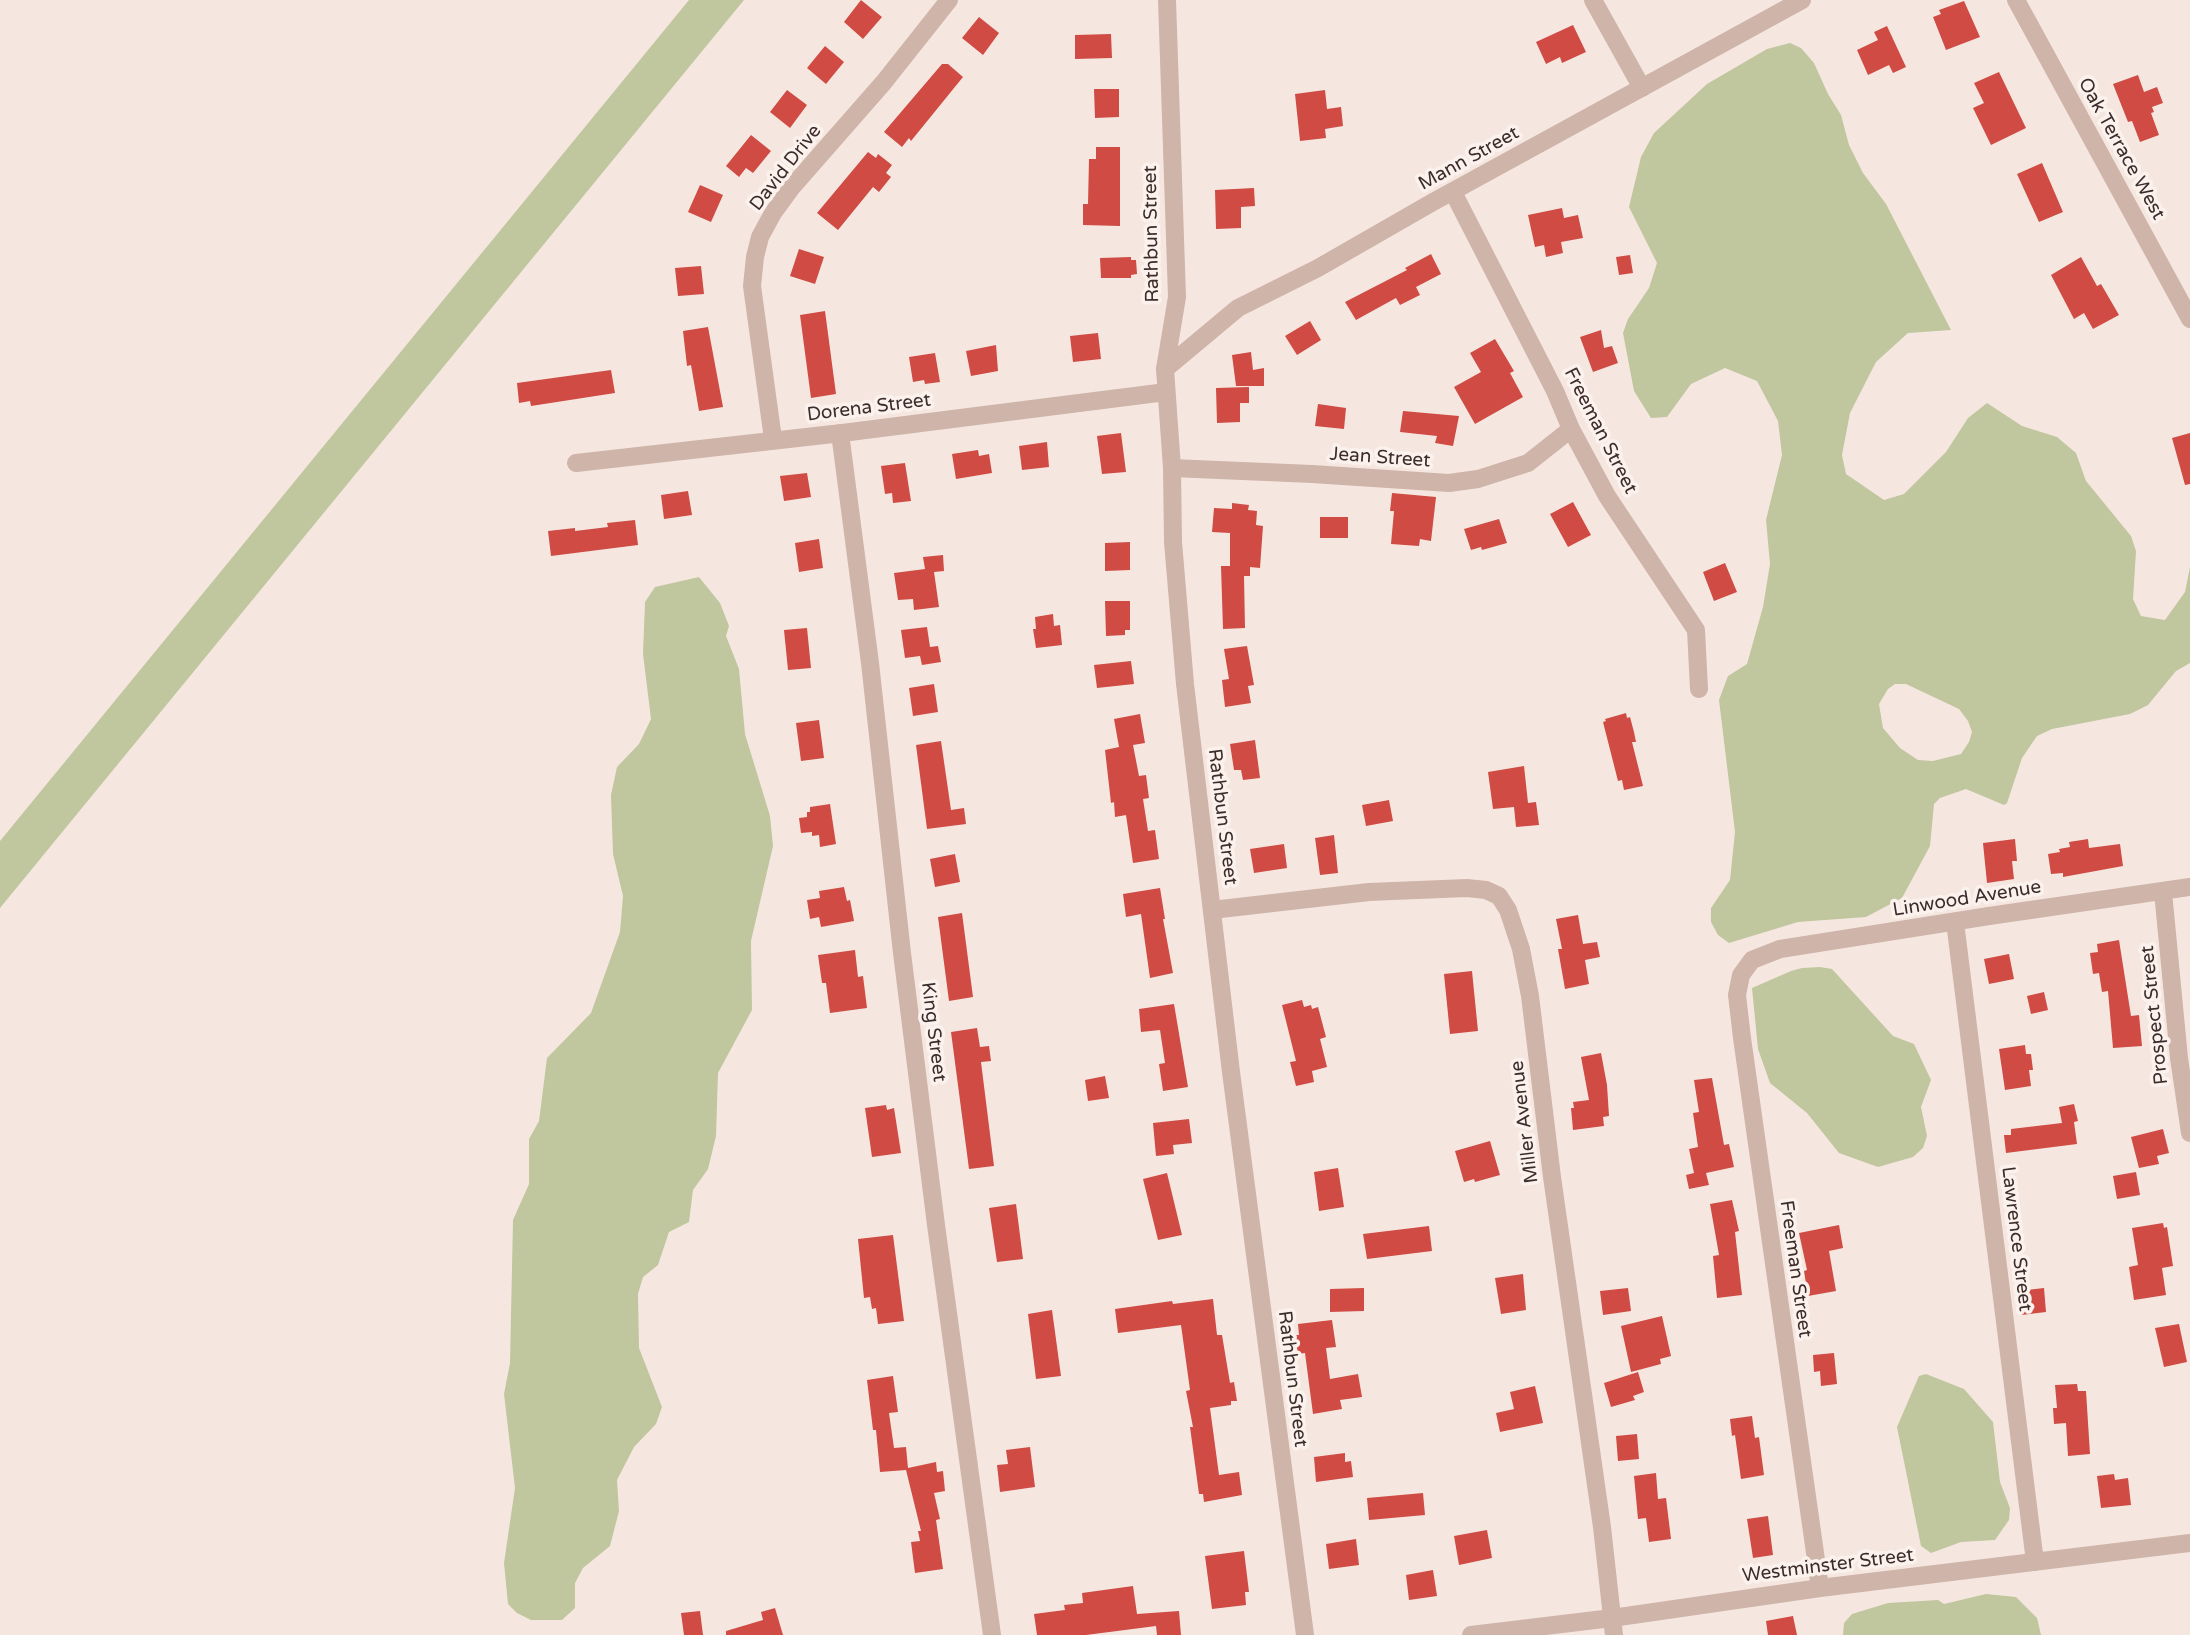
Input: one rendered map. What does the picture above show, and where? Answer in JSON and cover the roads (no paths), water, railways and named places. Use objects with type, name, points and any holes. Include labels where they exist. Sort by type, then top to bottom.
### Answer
[{"type":"street","name":"David Drive","points":[[773,439],[752,286],[760,237],[793,187],[884,82],[949,0]]},
{"type":"street","points":[[1593,0],[1642,88]]},
{"type":"street","name":"Mann Street","points":[[1165,369],[1238,308],[1318,268],[1802,0]]},
{"type":"street","name":"Oak Terrace West","points":[[2016,0],[2190,319]]},
{"type":"street","name":"Rathbun Street","points":[[1165,3],[1177,297],[1165,369],[1173,541],[1184,671],[1231,1072],[1305,1635]]},
{"type":"street","name":"Freeman Street","points":[[1453,192],[1607,496],[1696,630],[1699,689]]},
{"type":"street","name":"Dorena Street","points":[[576,463],[1166,392]]},
{"type":"street","name":"Jean Street","points":[[1171,468],[1449,483],[1478,479],[1528,463],[1571,429]]},
{"type":"street","name":"King Street","points":[[840,433],[870,663],[902,953],[992,1635]]},
{"type":"street","name":"Linwood Avenue","points":[[1752,961],[1780,949],[2190,887]]},
{"type":"street","name":"Miller Avenue","points":[[1213,910],[1369,892],[1455,888],[1486,890],[1499,896],[1508,910],[1521,949],[1530,996],[1552,1177],[1592,1449],[1613,1627]]},
{"type":"street","name":"Prospect Street","points":[[2163,892],[2179,1058],[2190,1133]]},
{"type":"street","name":"Lawrence Street","points":[[1955,922],[2035,1562]]},
{"type":"street","name":"Freeman Street","points":[[1752,961],[1741,975],[1737,995],[1820,1588]]},
{"type":"street","name":"Westminster Street","points":[[1471,1635],[1613,1627],[1820,1588],[2190,1543]]}]
